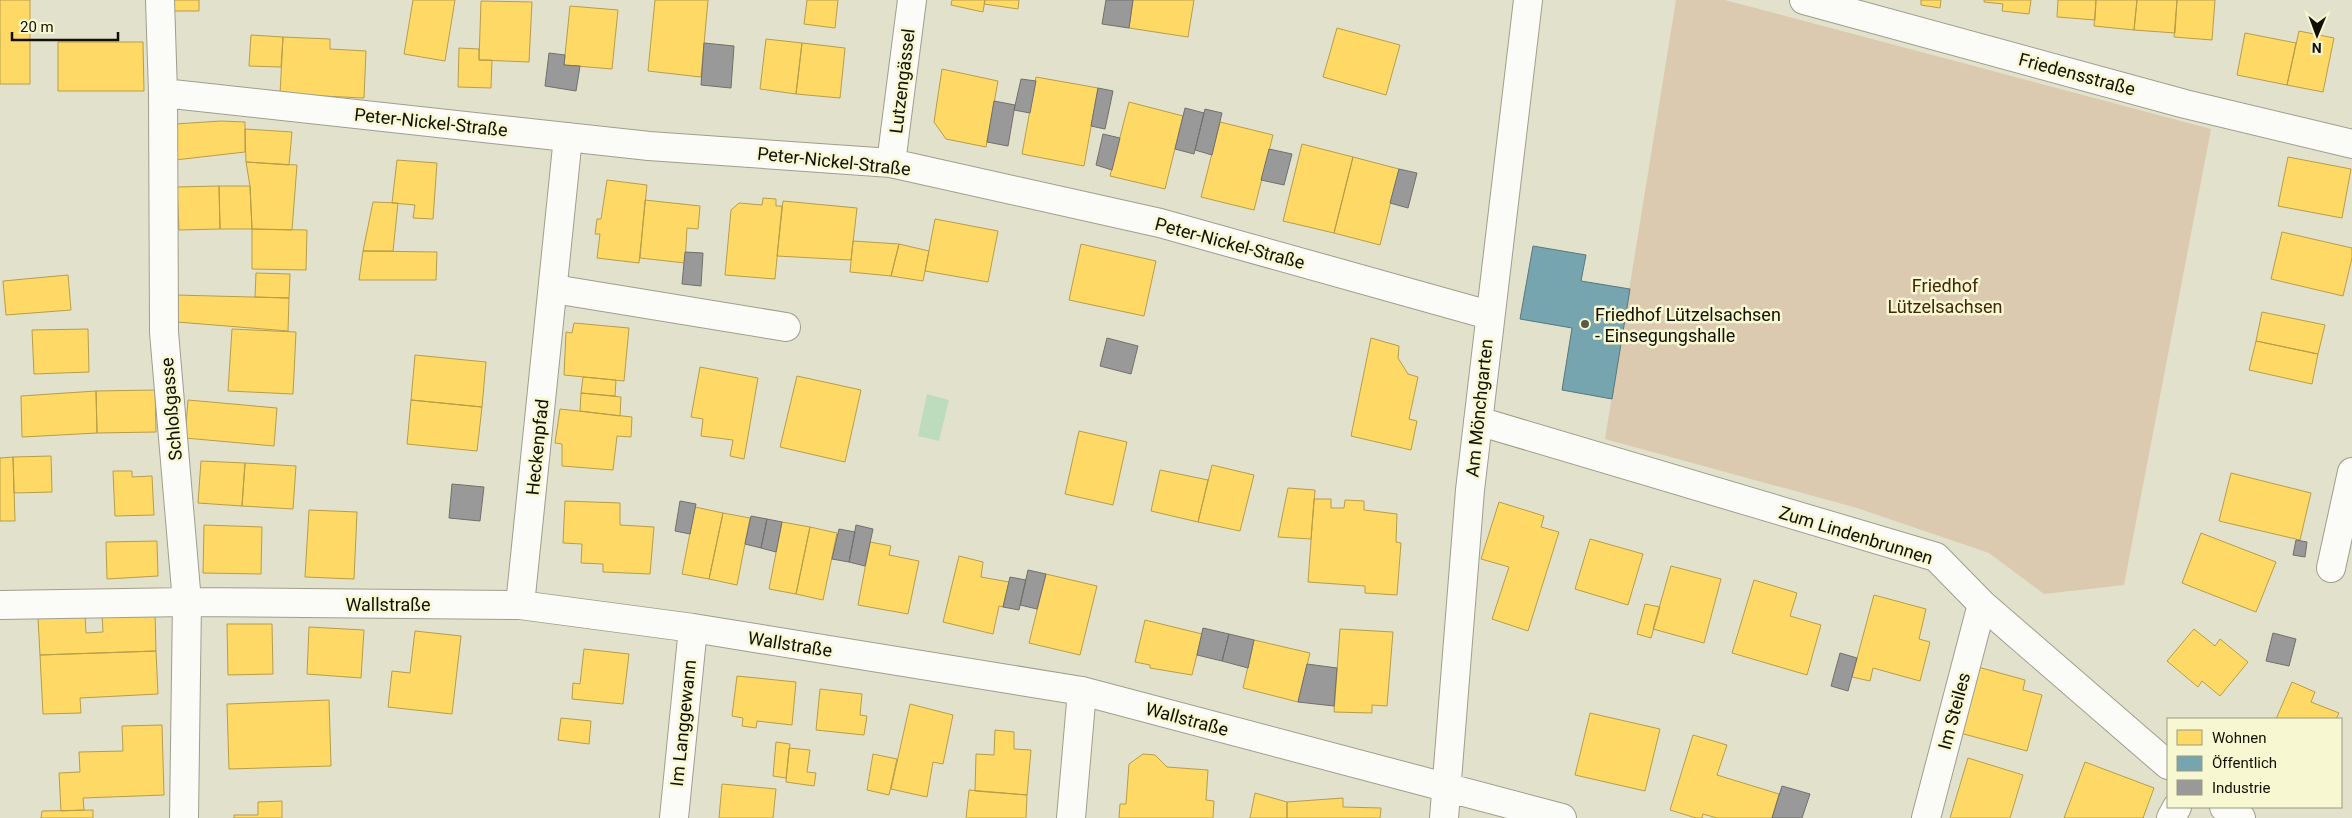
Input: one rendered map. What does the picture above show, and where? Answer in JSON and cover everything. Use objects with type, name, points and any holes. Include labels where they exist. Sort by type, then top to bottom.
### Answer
[{"type":"street","name":"Schloßgasse","points":[[160,0],[163,93],[164,332],[187,602],[184,818]]},
{"type":"street","name":"Lutzengässel","points":[[891,163],[912,0]]},
{"type":"street","name":"Am Mönchgarten","points":[[1444,818],[1445,786],[1470,490],[1489,315],[1528,0]]},
{"type":"street","name":"Friedensstraße","points":[[1804,0],[2185,104],[2352,144]]},
{"type":"street","name":"Peter-Nickel-Straße","points":[[163,93],[649,146],[891,163],[1160,222],[1489,315]]},
{"type":"street","name":"Heckenpfad","points":[[520,605],[554,289],[568,137]]},
{"type":"street","points":[[554,289],[786,327]]},
{"type":"street","name":"Zum Lindenbrunnen","points":[[1478,421],[1936,557],[1982,604],[2167,764]]},
{"type":"street","points":[[2331,568],[2350,490]]},
{"type":"street","name":"Wallstraße","points":[[0,605],[187,602],[520,605],[693,628],[1082,691],[1562,818]]},
{"type":"street","name":"Im Steiles","points":[[1926,818],[1982,604]]},
{"type":"street","name":"Im Langgewann","points":[[674,818],[693,628]]},
{"type":"street","points":[[1071,818],[1082,691]]},
{"type":"street","points":[[2226,808],[2241,818]]},
{"type":"green space","name":"Friedhof Lützelsachsen","points":[[1676,0],[1725,0],[2211,129],[2124,585],[2044,594],[1989,553],[1857,508],[1605,439]]},
{"type":"shaded area","points":[[927,394],[949,400],[939,441],[918,436]]},
{"type":"building: Wohnen","points":[[0,0],[30,0],[30,84],[0,84]]},
{"type":"building: Wohnen","points":[[169,0],[199,0],[199,11],[169,11]]},
{"type":"building: Wohnen","points":[[413,0],[455,0],[445,61],[404,54]]},
{"type":"building: Wohnen","points":[[655,0],[708,0],[701,77],[648,71]]},
{"type":"building: Wohnen","points":[[807,0],[838,0],[835,28],[804,24]]},
{"type":"building: Wohnen","points":[[952,0],[985,0],[983,12],[951,5]]},
{"type":"building: Wohnen","points":[[985,0],[1019,0],[1018,9],[984,4]]},
{"type":"building: Wohnen","points":[[1133,0],[1194,0],[1188,37],[1129,28]]},
{"type":"building: Wohnen","points":[[1921,0],[1941,0],[1940,8],[1921,5]]},
{"type":"building: Wohnen","points":[[1984,0],[2031,0],[2029,14],[2002,11],[2003,4],[1984,2]]},
{"type":"building: Wohnen","points":[[2058,0],[2096,0],[2095,20],[2057,17]]},
{"type":"building: Wohnen","points":[[2096,0],[2137,0],[2134,30],[2094,26]]},
{"type":"building: Wohnen","points":[[2137,0],[2177,0],[2175,33],[2134,30]]},
{"type":"building: Wohnen","points":[[2177,0],[2215,0],[2212,40],[2174,37]]},
{"type":"building: Wohnen","points":[[481,1],[532,2],[529,62],[479,60]]},
{"type":"building: Wohnen","points":[[570,6],[618,10],[612,69],[564,65]]},
{"type":"building: Wohnen","points":[[1337,28],[1400,45],[1386,95],[1323,77]]},
{"type":"building: Wohnen","points":[[2299,31],[2334,38],[2323,92],[2287,85]]},
{"type":"building: Wohnen","points":[[2245,33],[2296,43],[2287,85],[2237,75]]},
{"type":"building: Wohnen","points":[[251,35],[283,37],[281,67],[249,66]]},
{"type":"building: Wohnen","points":[[283,37],[330,39],[330,49],[366,51],[364,98],[280,94]]},
{"type":"building: Wohnen","points":[[766,39],[802,43],[796,94],[760,89]]},
{"type":"building: Wohnen","points":[[58,42],[143,42],[144,91],[58,91]]},
{"type":"building: Wohnen","points":[[802,43],[845,48],[840,98],[796,94]]},
{"type":"building: Wohnen","points":[[459,48],[479,49],[479,60],[492,60],[491,88],[458,87]]},
{"type":"building: Wohnen","points":[[942,69],[998,81],[986,147],[946,139],[934,122]]},
{"type":"building: Wohnen","points":[[1036,77],[1098,88],[1084,166],[1022,154]]},
{"type":"building: Wohnen","points":[[1129,102],[1183,116],[1165,189],[1110,176]]},
{"type":"building: Wohnen","points":[[221,121],[245,122],[245,152],[175,160],[175,124]]},
{"type":"building: Wohnen","points":[[1220,122],[1273,135],[1254,210],[1201,197]]},
{"type":"building: Wohnen","points":[[245,129],[292,132],[289,165],[246,162]]},
{"type":"building: Wohnen","points":[[1302,144],[1353,157],[1334,233],[1283,221]]},
{"type":"building: Wohnen","points":[[1353,157],[1399,169],[1380,245],[1334,233]]},
{"type":"building: Wohnen","points":[[2288,157],[2351,169],[2342,218],[2278,206]]},
{"type":"building: Wohnen","points":[[397,160],[437,163],[433,219],[413,218],[415,205],[392,203]]},
{"type":"building: Wohnen","points":[[246,162],[297,165],[292,230],[252,229],[250,186]]},
{"type":"building: Wohnen","points":[[607,180],[647,185],[639,263],[597,258],[600,234],[595,234],[597,219],[601,219]]},
{"type":"building: Wohnen","points":[[219,186],[250,186],[252,229],[220,229]]},
{"type":"building: Wohnen","points":[[219,186],[220,229],[179,230],[177,187]]},
{"type":"building: Wohnen","points":[[763,198],[776,199],[776,206],[782,206],[775,279],[725,275],[731,210],[739,203],[762,205]]},
{"type":"building: Wohnen","points":[[645,200],[700,206],[698,229],[687,228],[685,263],[640,258]]},
{"type":"building: Wohnen","points":[[783,201],[857,208],[851,260],[777,256]]},
{"type":"building: Wohnen","points":[[373,202],[398,203],[393,251],[363,251]]},
{"type":"building: Wohnen","points":[[935,219],[998,231],[988,282],[925,271]]},
{"type":"building: Wohnen","points":[[252,229],[307,230],[306,270],[252,269]]},
{"type":"building: Wohnen","points":[[2282,232],[2352,248],[2352,258],[2343,296],[2271,279]]},
{"type":"building: Wohnen","points":[[853,241],[899,244],[891,276],[850,272]]},
{"type":"building: Wohnen","points":[[899,244],[929,251],[923,281],[891,276]]},
{"type":"building: Wohnen","points":[[1081,244],[1156,261],[1144,316],[1069,300]]},
{"type":"building: Wohnen","points":[[363,251],[437,252],[436,280],[359,280]]},
{"type":"building: Wohnen","points":[[256,273],[290,274],[289,298],[255,297]]},
{"type":"building: Wohnen","points":[[68,275],[71,310],[6,315],[3,281]]},
{"type":"building: Wohnen","points":[[176,295],[289,298],[288,331],[177,322]]},
{"type":"building: Wohnen","points":[[2262,312],[2325,325],[2318,354],[2256,341]]},
{"type":"building: Wohnen","points":[[574,323],[629,328],[624,381],[564,375],[566,332],[572,333]]},
{"type":"building: Wohnen","points":[[88,329],[89,372],[34,374],[32,330]]},
{"type":"building: Wohnen","points":[[232,329],[296,332],[293,394],[228,391]]},
{"type":"building: Wohnen","points":[[1371,338],[1399,346],[1398,358],[1408,374],[1418,377],[1409,419],[1417,421],[1411,450],[1351,436]]},
{"type":"building: Wohnen","points":[[2256,341],[2318,354],[2312,384],[2249,370]]},
{"type":"building: Wohnen","points":[[415,355],[486,362],[482,407],[411,400]]},
{"type":"building: Wohnen","points":[[700,367],[758,378],[744,459],[730,456],[733,440],[701,436],[703,419],[691,417]]},
{"type":"building: Wohnen","points":[[797,376],[861,390],[845,462],[780,447]]},
{"type":"building: Wohnen","points":[[583,377],[616,380],[615,396],[581,393]]},
{"type":"building: Wohnen","points":[[155,390],[156,432],[97,433],[96,391]]},
{"type":"building: Wohnen","points":[[96,391],[97,433],[22,437],[21,396]]},
{"type":"building: Wohnen","points":[[581,393],[621,397],[620,416],[580,411]]},
{"type":"building: Wohnen","points":[[188,400],[277,408],[274,446],[185,438]]},
{"type":"building: Wohnen","points":[[411,400],[482,407],[477,451],[407,444]]},
{"type":"building: Wohnen","points":[[560,409],[632,417],[631,437],[617,436],[613,470],[562,466],[562,444],[555,443]]},
{"type":"building: Wohnen","points":[[1079,431],[1127,442],[1113,505],[1065,494]]},
{"type":"building: Wohnen","points":[[51,456],[52,492],[14,493],[13,457]]},
{"type":"building: Wohnen","points":[[13,457],[15,521],[0,521],[0,458]]},
{"type":"building: Wohnen","points":[[201,461],[245,463],[242,506],[198,503]]},
{"type":"building: Wohnen","points":[[245,463],[296,466],[293,509],[242,506]]},
{"type":"building: Wohnen","points":[[1212,465],[1254,475],[1240,531],[1198,522]]},
{"type":"building: Wohnen","points":[[1160,470],[1208,480],[1198,522],[1151,511]]},
{"type":"building: Wohnen","points":[[113,471],[132,471],[132,477],[152,476],[154,515],[115,516]]},
{"type":"building: Wohnen","points":[[2231,473],[2311,493],[2300,540],[2219,521]]},
{"type":"building: Wohnen","points":[[1288,488],[1315,490],[1311,539],[1278,537]]},
{"type":"building: Wohnen","points":[[1314,499],[1331,499],[1331,508],[1344,508],[1345,500],[1364,501],[1364,510],[1397,514],[1396,542],[1401,543],[1397,595],[1365,593],[1365,586],[1308,582]]},
{"type":"building: Wohnen","points":[[565,501],[620,503],[620,525],[654,527],[650,574],[603,572],[603,564],[581,563],[582,544],[563,543]]},
{"type":"building: Wohnen","points":[[1499,502],[1544,516],[1541,527],[1559,532],[1528,631],[1492,619],[1509,567],[1481,559]]},
{"type":"building: Wohnen","points":[[695,507],[723,513],[709,579],[682,574]]},
{"type":"building: Wohnen","points":[[309,510],[357,512],[354,579],[305,577]]},
{"type":"building: Wohnen","points":[[723,513],[750,518],[737,585],[709,579]]},
{"type":"building: Wohnen","points":[[782,522],[810,527],[796,594],[769,589]]},
{"type":"building: Wohnen","points":[[204,525],[262,527],[261,574],[203,573]]},
{"type":"building: Wohnen","points":[[810,527],[837,533],[823,600],[796,594]]},
{"type":"building: Wohnen","points":[[2201,533],[2276,562],[2256,612],[2182,583]]},
{"type":"building: Wohnen","points":[[1590,539],[1643,554],[1628,605],[1575,589]]},
{"type":"building: Wohnen","points":[[157,541],[158,576],[107,579],[106,542]]},
{"type":"building: Wohnen","points":[[870,542],[891,546],[889,555],[919,561],[908,614],[858,605]]},
{"type":"building: Wohnen","points":[[959,556],[983,562],[981,577],[1009,582],[1003,607],[999,606],[993,634],[943,622]]},
{"type":"building: Wohnen","points":[[1671,566],[1721,579],[1704,643],[1653,629]]},
{"type":"building: Wohnen","points":[[1046,574],[1097,586],[1080,655],[1029,643]]},
{"type":"building: Wohnen","points":[[1754,580],[1797,593],[1790,616],[1821,625],[1807,675],[1732,653]]},
{"type":"building: Wohnen","points":[[1874,595],[1926,609],[1919,639],[1930,642],[1920,681],[1873,668],[1870,681],[1852,677]]},
{"type":"building: Wohnen","points":[[1645,604],[1660,607],[1651,638],[1637,634]]},
{"type":"building: Wohnen","points":[[155,611],[156,651],[40,655],[38,618],[85,615],[86,633],[103,632],[102,613]]},
{"type":"building: Wohnen","points":[[1145,620],[1202,634],[1192,675],[1150,668],[1150,665],[1135,662]]},
{"type":"building: Wohnen","points":[[227,624],[272,624],[273,674],[228,675]]},
{"type":"building: Wohnen","points":[[309,627],[364,630],[361,678],[307,674]]},
{"type":"building: Wohnen","points":[[1340,629],[1393,632],[1387,706],[1372,705],[1372,713],[1334,712]]},
{"type":"building: Wohnen","points":[[2194,629],[2215,646],[2220,639],[2248,662],[2220,696],[2202,681],[2198,687],[2167,661]]},
{"type":"building: Wohnen","points":[[415,631],[461,636],[452,714],[388,707],[392,671],[410,673]]},
{"type":"building: Wohnen","points":[[1254,640],[1310,653],[1298,702],[1243,688]]},
{"type":"building: Wohnen","points":[[584,649],[629,654],[623,704],[572,699],[573,683],[580,684]]},
{"type":"building: Wohnen","points":[[156,651],[158,694],[80,698],[81,713],[43,714],[40,655]]},
{"type":"building: Wohnen","points":[[1978,667],[2025,680],[2023,690],[2042,695],[2027,751],[1960,733]]},
{"type":"building: Wohnen","points":[[737,676],[796,682],[792,725],[757,721],[756,728],[742,726],[743,718],[732,716]]},
{"type":"building: Wohnen","points":[[2292,682],[2315,692],[2311,702],[2339,713],[2336,718],[2276,718]]},
{"type":"building: Wohnen","points":[[820,689],[862,694],[860,715],[867,716],[864,735],[816,730]]},
{"type":"building: Wohnen","points":[[329,700],[331,766],[229,769],[227,704]]},
{"type":"building: Wohnen","points":[[910,704],[953,715],[943,764],[933,762],[927,797],[891,789]]},
{"type":"building: Wohnen","points":[[1590,713],[1660,729],[1645,791],[1575,775]]},
{"type":"building: Wohnen","points":[[561,718],[591,721],[589,744],[558,740]]},
{"type":"building: Wohnen","points":[[162,725],[164,795],[83,798],[84,810],[61,811],[59,773],[80,772],[79,752],[123,751],[122,726]]},
{"type":"building: Wohnen","points":[[995,730],[1014,732],[1014,749],[1031,750],[1027,795],[975,791],[976,754],[994,755]]},
{"type":"building: Wohnen","points":[[1693,735],[1727,745],[1717,775],[1779,794],[1772,818],[1717,818],[1703,814],[1702,818],[1696,818],[1670,810]]},
{"type":"building: Wohnen","points":[[776,742],[790,744],[786,778],[773,776]]},
{"type":"building: Wohnen","points":[[789,748],[810,750],[807,772],[816,773],[814,786],[786,782]]},
{"type":"building: Wohnen","points":[[873,754],[897,759],[889,795],[867,790]]},
{"type":"building: Wohnen","points":[[1143,754],[1155,755],[1167,767],[1208,770],[1206,800],[1214,801],[1213,818],[1119,818],[1120,804],[1126,804],[1129,764]]},
{"type":"building: Wohnen","points":[[1968,758],[2023,775],[2010,818],[1950,818]]},
{"type":"building: Wohnen","points":[[2085,762],[2154,788],[2143,818],[2064,818]]},
{"type":"building: Wohnen","points":[[722,784],[776,789],[773,818],[719,818]]},
{"type":"building: Wohnen","points":[[969,790],[1027,795],[1026,818],[966,818]]},
{"type":"building: Wohnen","points":[[1255,793],[1287,802],[1287,818],[1250,818]]},
{"type":"building: Wohnen","points":[[1343,798],[1343,807],[1381,808],[1380,818],[1287,818],[1287,802]]},
{"type":"building: Wohnen","points":[[282,801],[282,818],[234,818],[234,815],[258,815],[258,802]]},
{"type":"building: Wohnen","points":[[93,810],[93,818],[41,818],[42,811]]},
{"type":"building: Öffentlich","name":"Friedhof Lützelsachsen - Einsegungshalle","points":[[1533,246],[1586,255],[1581,281],[1630,289],[1612,399],[1562,390],[1572,328],[1520,319]]},
{"type":"building: Industrie","points":[[1106,0],[1133,0],[1129,28],[1102,24]]},
{"type":"building: Industrie","points":[[704,43],[734,46],[731,88],[701,85]]},
{"type":"building: Industrie","points":[[549,53],[565,55],[564,65],[580,66],[576,91],[545,86]]},
{"type":"building: Industrie","points":[[1021,79],[1036,81],[1030,113],[1014,110]]},
{"type":"building: Industrie","points":[[1098,88],[1113,91],[1105,129],[1091,126]]},
{"type":"building: Industrie","points":[[994,101],[1015,105],[1008,146],[987,142]]},
{"type":"building: Industrie","points":[[1185,108],[1204,113],[1194,154],[1175,149]]},
{"type":"building: Industrie","points":[[1205,109],[1222,113],[1212,155],[1195,150]]},
{"type":"building: Industrie","points":[[1103,134],[1120,138],[1112,170],[1096,165]]},
{"type":"building: Industrie","points":[[1269,149],[1292,154],[1284,185],[1261,180]]},
{"type":"building: Industrie","points":[[1399,169],[1417,173],[1408,208],[1390,203]]},
{"type":"building: Industrie","points":[[685,252],[703,253],[701,286],[682,284]]},
{"type":"building: Industrie","points":[[1107,338],[1138,346],[1131,374],[1100,366]]},
{"type":"building: Industrie","points":[[452,484],[484,487],[480,521],[449,518]]},
{"type":"building: Industrie","points":[[680,501],[696,504],[690,534],[675,531]]},
{"type":"building: Industrie","points":[[751,516],[767,519],[761,548],[745,544]]},
{"type":"building: Industrie","points":[[767,519],[782,522],[776,552],[761,548]]},
{"type":"building: Industrie","points":[[856,525],[873,529],[865,566],[849,562]]},
{"type":"building: Industrie","points":[[839,529],[855,532],[849,562],[832,559]]},
{"type":"building: Industrie","points":[[2296,540],[2307,542],[2305,557],[2293,555]]},
{"type":"building: Industrie","points":[[1028,570],[1046,574],[1037,609],[1020,605]]},
{"type":"building: Industrie","points":[[1010,577],[1026,580],[1019,610],[1003,607]]},
{"type":"building: Industrie","points":[[1203,628],[1229,634],[1222,661],[1197,655]]},
{"type":"building: Industrie","points":[[2273,633],[2296,639],[2289,666],[2266,661]]},
{"type":"building: Industrie","points":[[1229,634],[1254,640],[1248,668],[1222,661]]},
{"type":"building: Industrie","points":[[1840,653],[1857,658],[1848,691],[1831,686]]},
{"type":"building: Industrie","points":[[1307,664],[1337,668],[1334,706],[1298,702]]},
{"type":"building: Industrie","points":[[1782,786],[1810,794],[1802,818],[1772,818]]},
{"type":"place","name":"Friedhof Lützelsachsen - Einsegungshalle","points":[[1585,324]]}]
